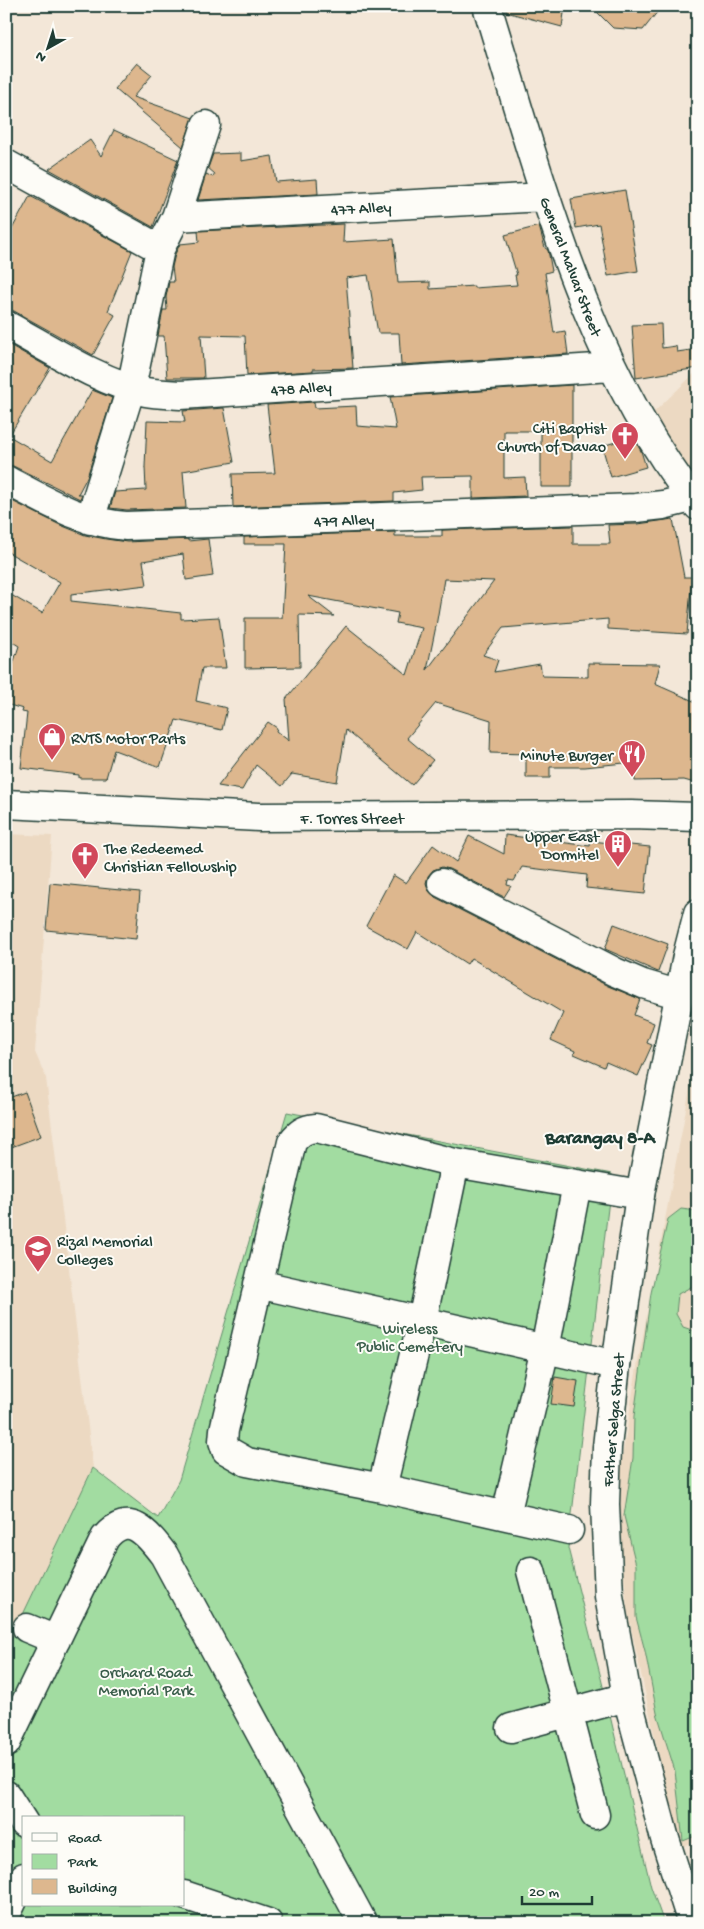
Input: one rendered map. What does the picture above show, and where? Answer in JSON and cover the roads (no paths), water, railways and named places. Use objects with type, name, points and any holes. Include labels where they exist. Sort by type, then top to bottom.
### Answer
[{"type":"main road","name":"General Malvar Street","points":[[488,6],[545,197],[587,310],[612,367],[647,431],[695,502]]},
{"type":"main road","points":[[90,520],[130,388],[160,249],[176,217],[206,124]]},
{"type":"main road","points":[[6,164],[160,249]]},
{"type":"main road","name":"477 Alley","points":[[176,217],[545,197]]},
{"type":"main road","name":"478 Alley","points":[[6,325],[109,380],[147,392],[181,394],[612,367]]},
{"type":"main road","name":"479 Alley","points":[[6,480],[58,507],[90,520],[110,525],[152,526],[636,508],[695,502]]},
{"type":"main road","name":"F. Torres Street","points":[[6,804],[260,817],[698,817]]},
{"type":"main road","points":[[442,883],[615,972],[643,984],[680,995]]},
{"type":"main road","name":"Father Selga Street","points":[[692,1923],[665,1839],[627,1697],[609,1596],[605,1504],[607,1447],[616,1365],[640,1194],[680,995],[693,959],[698,913]]},
{"type":"main road","points":[[569,1530],[382,1488],[247,1462],[226,1450],[223,1441],[224,1430],[292,1142],[299,1133],[306,1129],[316,1128],[455,1162],[640,1194]]},
{"type":"main road","points":[[382,1488],[422,1321],[455,1162]]},
{"type":"main road","points":[[506,1515],[545,1349],[577,1184]]},
{"type":"main road","points":[[258,1284],[616,1365]]},
{"type":"main road","points":[[6,1743],[106,1538],[113,1528],[122,1524],[143,1530],[152,1538],[164,1556],[363,1923]]},
{"type":"main road","points":[[531,1571],[570,1712],[595,1815]]},
{"type":"main road","points":[[27,1628],[56,1640]]},
{"type":"main road","points":[[511,1728],[627,1697]]},
{"type":"main road","points":[[6,1796],[22,1820]]},
{"type":"main road","points":[[6,1916],[22,1881]]},
{"type":"main road","points":[[185,1895],[268,1923]]},
{"type":"place","name":"Citi Baptist Church of Davao","points":[[625,460]]},
{"type":"place","name":"RVTS Motor Parts","points":[[52,761]]},
{"type":"place","name":"Minute Burger","points":[[632,778]]},
{"type":"place","name":"Upper East Dormitel","points":[[618,868]]},
{"type":"place","name":"The Redeemed Christian Fellowship","points":[[85,880]]},
{"type":"place","name":"Rizal Memorial Colleges","points":[[38,1273]]},
{"type":"district","name":"Barangay 8-A","points":[[600,1136]]},
{"type":"park label","name":"Wireless Public Cemetery","points":[[410,1336]]},
{"type":"park label","name":"Orchard Road Memorial Park","points":[[146,1680]]}]
